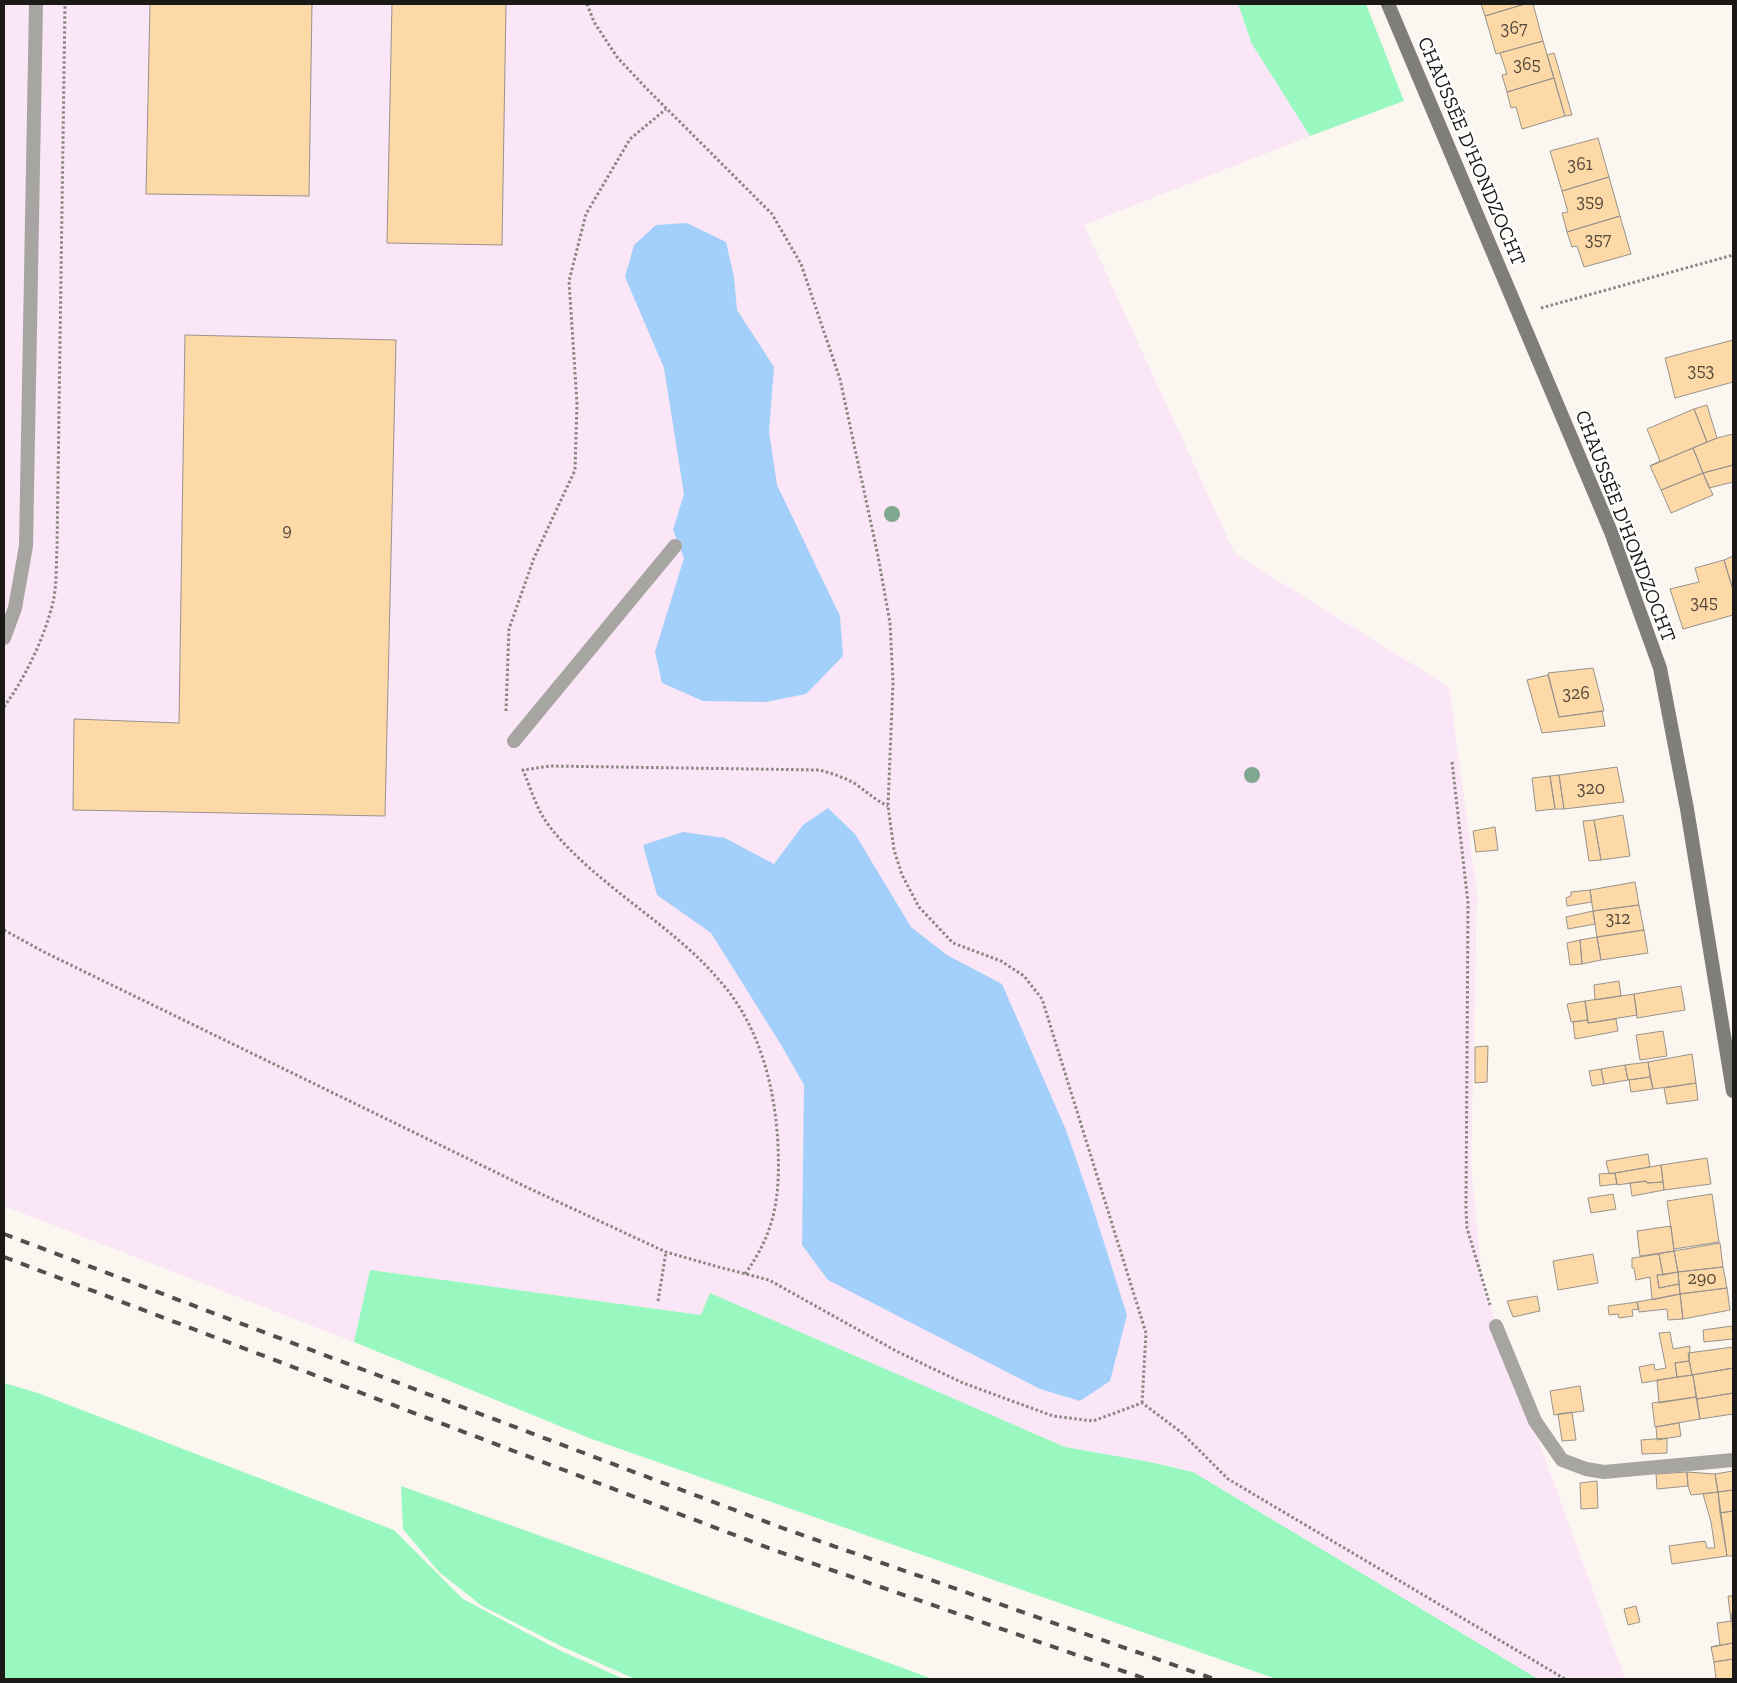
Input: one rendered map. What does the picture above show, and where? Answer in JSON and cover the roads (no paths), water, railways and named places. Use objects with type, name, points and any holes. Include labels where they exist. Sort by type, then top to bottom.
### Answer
[{"type":"main road","name":"CHAUSSÉE D'HONDZOCHT","points":[[1388,4],[1611,532],[1660,668],[1687,809],[1733,1091]]},
{"type":"street","points":[[4,638],[16,608],[26,546],[36,4]]},
{"type":"street","points":[[514,741],[675,546]]},
{"type":"street","points":[[1496,1326],[1535,1421],[1562,1460],[1586,1469],[1604,1472],[1733,1460]]},
{"type":"water","points":[[687,223],[726,242],[734,277],[737,310],[774,367],[769,431],[777,485],[840,616],[843,656],[806,694],[766,702],[703,701],[662,683],[655,652],[684,558],[673,530],[684,494],[664,368],[625,277],[634,245],[656,225]]},
{"type":"water","points":[[828,808],[855,834],[911,927],[947,955],[1002,984],[1066,1130],[1127,1315],[1110,1381],[1080,1401],[1040,1389],[828,1280],[802,1245],[804,1085],[711,933],[657,895],[643,845],[683,832],[725,838],[774,864],[803,825]]},
{"type":"railway","points":[[4,1234],[785,1529],[1214,1679]]},
{"type":"railway","points":[[4,1257],[774,1550],[1146,1679]]}]
